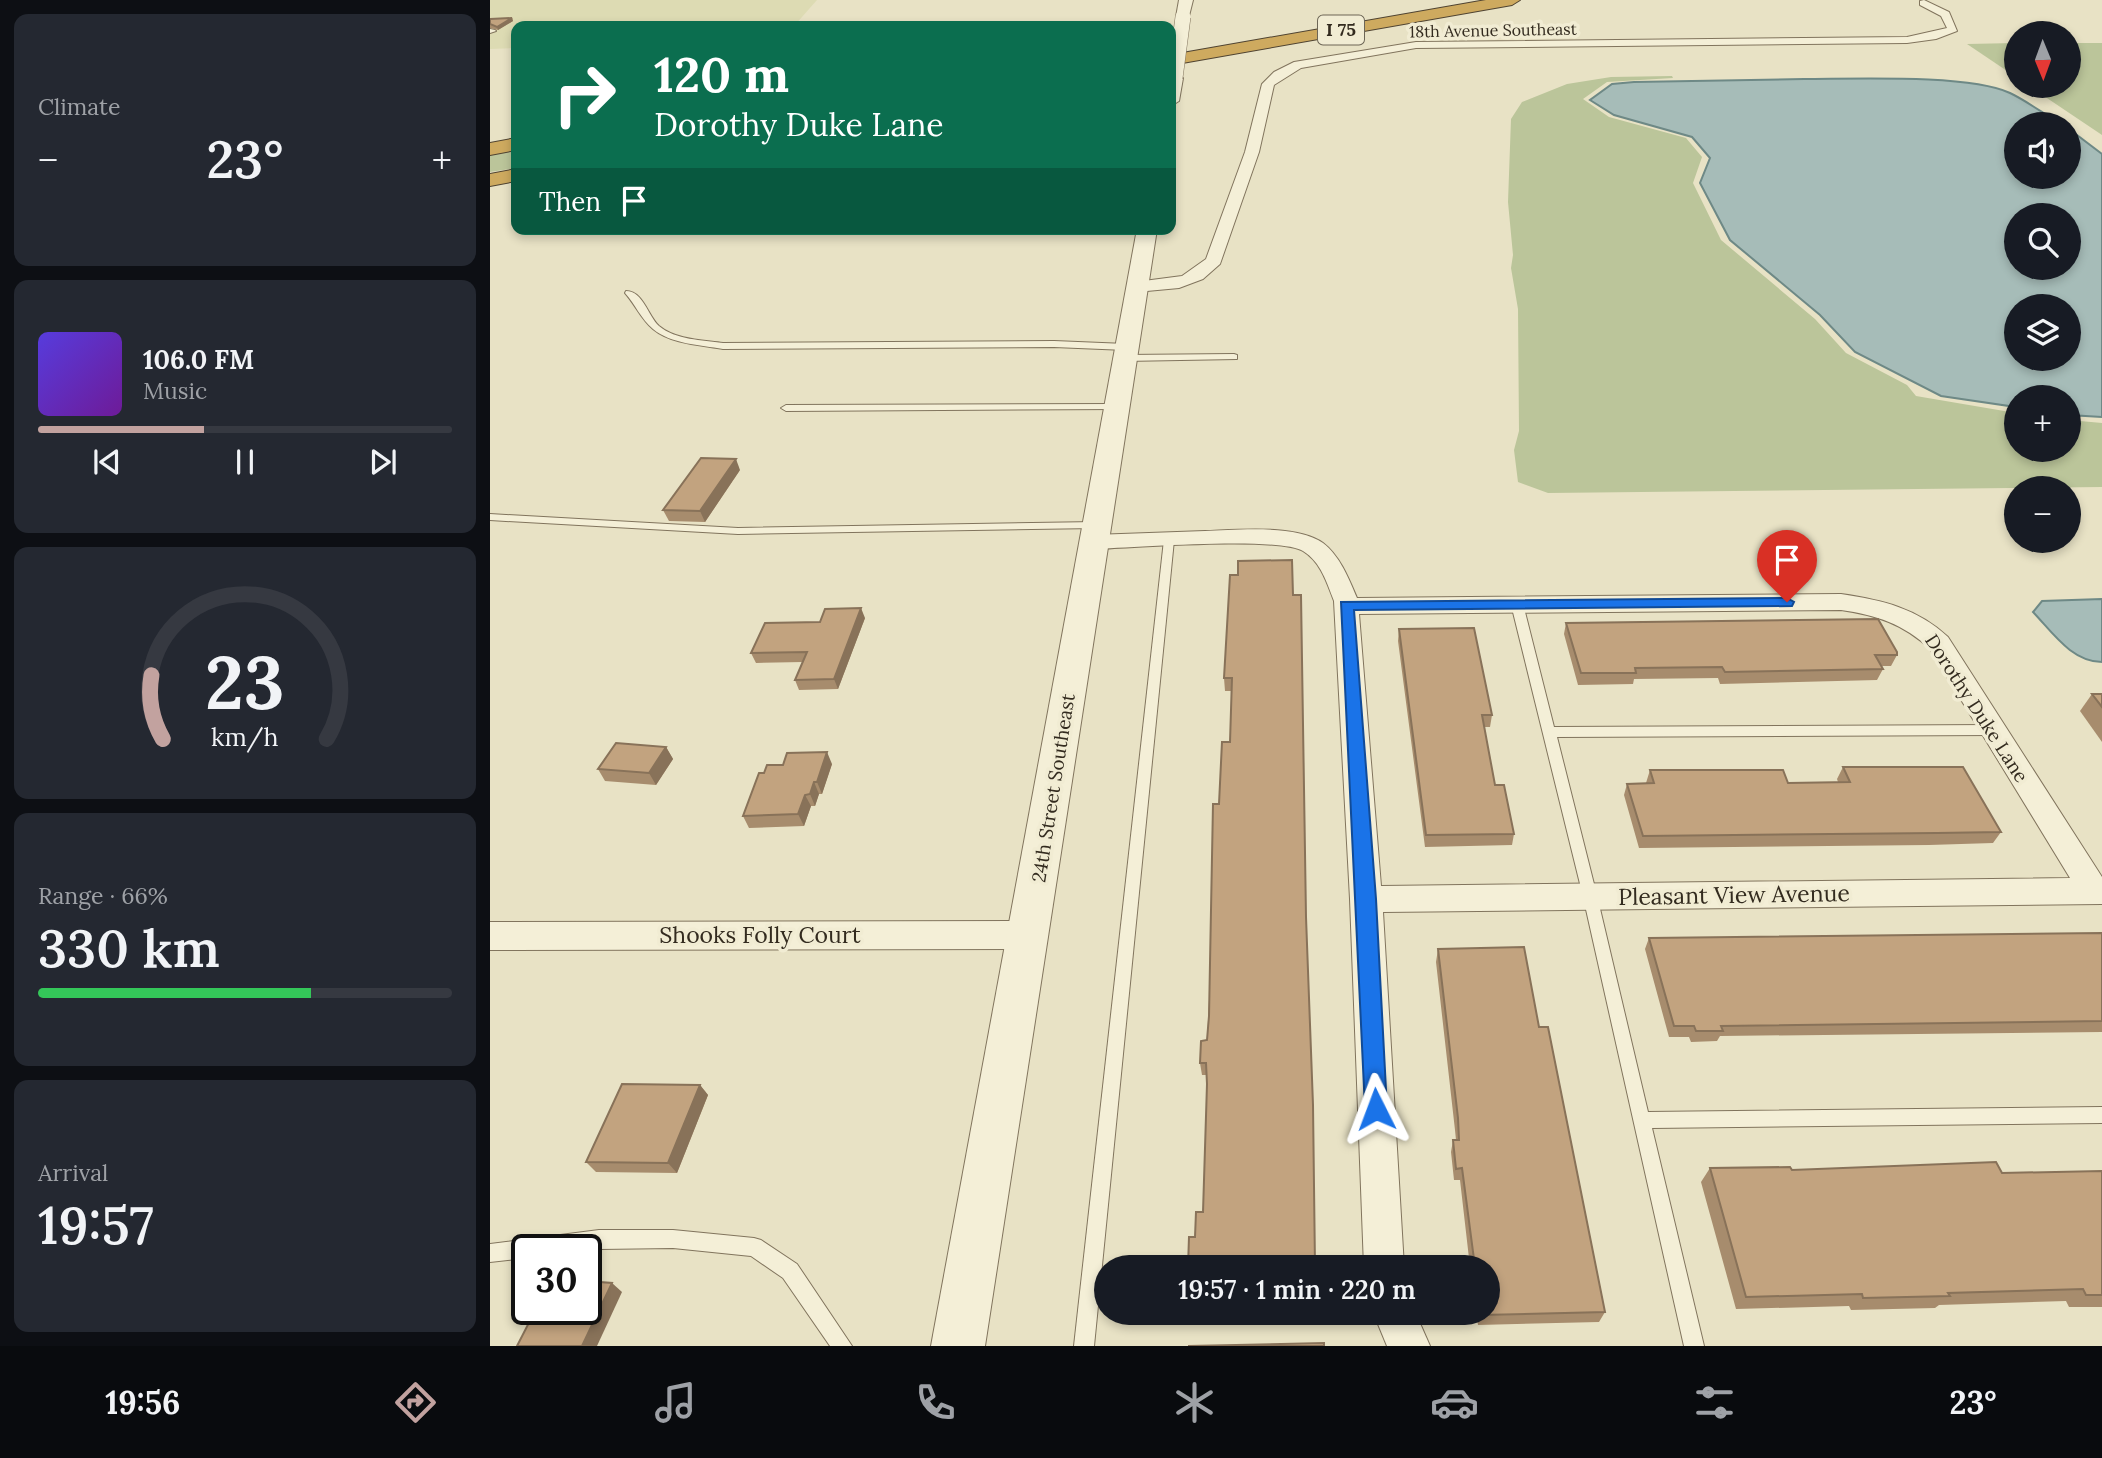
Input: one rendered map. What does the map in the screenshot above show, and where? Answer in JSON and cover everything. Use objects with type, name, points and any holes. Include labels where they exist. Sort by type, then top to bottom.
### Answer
[{"type":"highway","name":"I 75","points":[[1176,59],[1512,0]]},
{"type":"highway","points":[[1176,34],[1197,30]]},
{"type":"highway","points":[[490,149],[511,145]]},
{"type":"highway","points":[[490,180],[511,176]]},
{"type":"street","points":[[1176,70],[1186,0]]},
{"type":"street","name":"18th Avenue Southeast","points":[[1136,286],[1176,284],[1203,275],[1214,261],[1252,152],[1268,84],[1278,75],[1298,65],[1416,45],[1885,41],[1927,38],[1953,29],[1945,14],[1924,3]]},
{"type":"street","name":"24th Street Southeast","points":[[958,1346],[1146,235]]},
{"type":"street","points":[[1095,533],[1169,540],[1275,538],[1306,543],[1326,559],[1346,606],[1366,899],[1383,1255]]},
{"type":"street","name":"Dorothy Duke Lane","points":[[1346,606],[1841,602],[1889,610],[1908,617],[1939,643],[2098,891]]},
{"type":"street","name":"Pleasant View Avenue","points":[[1366,899],[2098,891]]},
{"type":"street","name":"Shooks Folly Court","points":[[490,936],[1029,935]]},
{"type":"street","points":[[1399,1325],[1409,1346]]},
{"type":"lane","points":[[629,293],[642,303],[649,321],[678,338],[723,346],[1054,344],[1125,352],[1234,356]]},
{"type":"lane","points":[[786,408],[1116,407]]},
{"type":"lane","points":[[490,517],[750,531],[1095,533]]},
{"type":"lane","points":[[1084,1346],[1169,540]]},
{"type":"lane","points":[[1517,604],[1590,896],[1694,1346]]},
{"type":"lane","points":[[1549,732],[1993,730]]},
{"type":"lane","points":[[1642,1120],[2102,1115]]},
{"type":"lane","points":[[490,1253],[599,1239],[673,1239],[754,1247],[790,1271],[842,1346]]},
{"type":"shaded area","points":[[490,0],[817,0],[798,21],[511,21],[511,48],[490,49]]},
{"type":"green space","points":[[2004,43],[2004,69],[1967,44]]},
{"type":"green space","points":[[2081,43],[2102,43],[2102,135],[2081,121],[2081,112],[2068,112],[2047,98],[2081,98]]},
{"type":"green space","points":[[1672,76],[1673,78],[1607,82],[1583,99],[1609,117],[1686,138],[1702,157],[1693,183],[1721,240],[1815,319],[1846,353],[1907,385],[1916,396],[2004,411],[2004,462],[2081,462],[2081,421],[2102,423],[2102,487],[2081,487],[2081,476],[2004,476],[2004,488],[1548,493],[1518,482],[1514,450],[1519,431],[1518,309],[1511,268],[1513,255],[1508,202],[1511,119],[1522,102],[1567,84],[1611,77]]},
{"type":"green space","points":[[511,152],[511,169],[490,172],[490,155]]},
{"type":"water","points":[[1880,78],[1940,80],[1991,87],[2004,91],[2004,98],[2019,98],[2042,112],[2004,112],[2004,189],[2081,189],[2081,138],[2102,154],[2102,417],[2081,416],[2081,385],[2004,385],[2004,405],[1941,396],[1855,352],[1820,315],[1730,240],[1700,183],[1710,158],[1692,137],[1614,115],[1590,100],[1612,84]]},
{"type":"water","points":[[2102,599],[2102,662],[2091,661],[2072,652],[2033,612],[2042,601]]},
{"type":"building","points":[[512,18],[497,27],[490,24],[490,19]]},
{"type":"building","points":[[701,458],[736,459],[700,511],[663,510]]},
{"type":"building","points":[[1292,560],[1293,595],[1301,595],[1315,1255],[1188,1255],[1189,1237],[1195,1237],[1196,1212],[1203,1212],[1207,1084],[1206,1063],[1200,1063],[1201,1041],[1207,1040],[1209,1016],[1213,804],[1219,804],[1222,742],[1230,742],[1232,678],[1224,678],[1230,575],[1238,575],[1238,561]]},
{"type":"building","points":[[861,608],[834,679],[795,680],[807,652],[751,653],[765,623],[820,622],[825,609]]},
{"type":"building","points":[[1878,619],[1897,652],[1897,655],[1875,655],[1883,669],[1725,672],[1722,667],[1635,668],[1636,673],[1581,673],[1566,623]]},
{"type":"building","points":[[1474,628],[1492,715],[1482,715],[1495,785],[1504,785],[1514,834],[1426,835],[1399,629]]},
{"type":"building","points":[[2092,694],[2102,694],[2102,707]]},
{"type":"building","points":[[616,743],[666,747],[649,773],[598,769]]},
{"type":"building","points":[[827,752],[817,782],[814,782],[810,794],[805,795],[798,814],[743,816],[759,773],[764,773],[767,765],[783,765],[787,753]]},
{"type":"building","points":[[1843,767],[1963,767],[2001,832],[1643,836],[1627,784],[1654,783],[1650,770],[1783,770],[1788,783],[1850,782]]},
{"type":"building","points":[[2102,933],[2102,1021],[1721,1026],[1723,1031],[1696,1031],[1694,1026],[1674,1026],[1649,938]]},
{"type":"building","points":[[1524,947],[1539,1027],[1548,1027],[1605,1312],[1500,1315],[1500,1255],[1473,1255],[1462,1168],[1456,1169],[1453,1140],[1459,1140],[1458,1118],[1438,949]]},
{"type":"building","points":[[622,1084],[700,1085],[668,1163],[586,1162]]},
{"type":"building","points":[[1996,1162],[2002,1173],[2102,1171],[2102,1295],[2086,1295],[2083,1289],[1948,1293],[1950,1296],[1863,1298],[1862,1294],[1746,1297],[1710,1168],[1790,1167],[1792,1170]]},
{"type":"building","points":[[602,1282],[612,1283],[602,1304]]},
{"type":"building","points":[[528,1325],[592,1325],[582,1346],[517,1346]]},
{"type":"building","points":[[1324,1343],[1324,1346],[1188,1346]]},
{"type":"route","points":[[1376,1109],[1366,899],[1346,606],[1787,602]]}]
